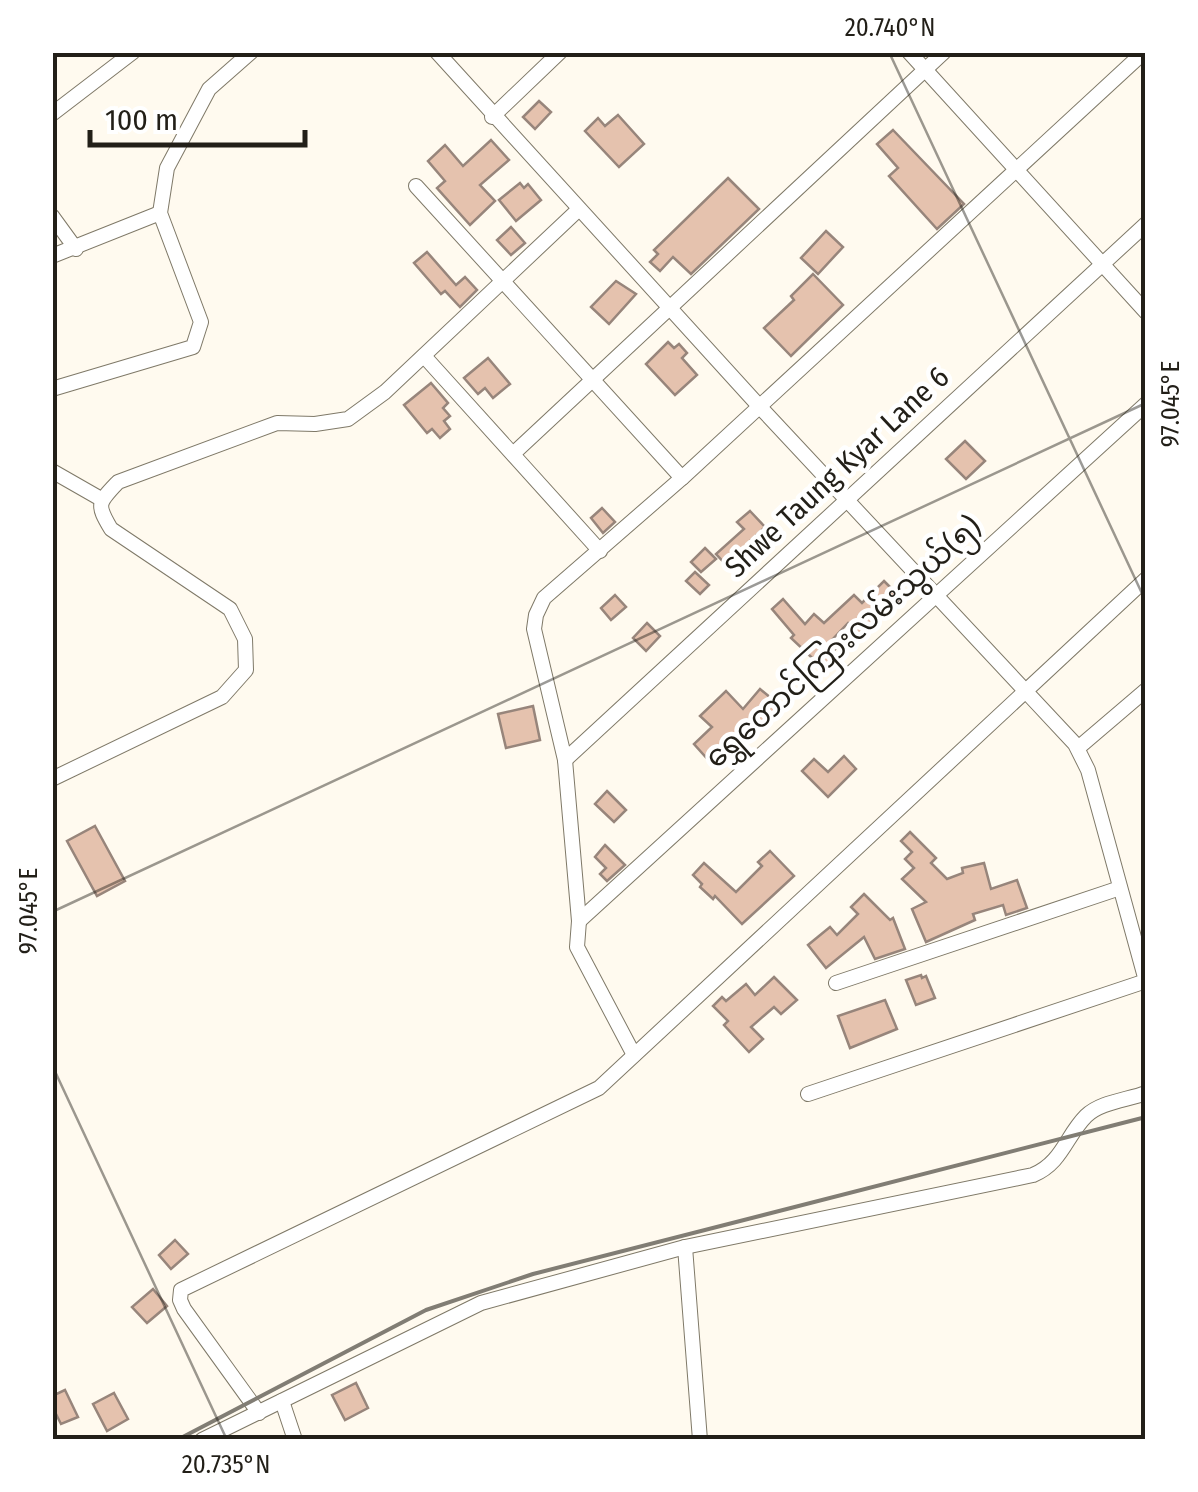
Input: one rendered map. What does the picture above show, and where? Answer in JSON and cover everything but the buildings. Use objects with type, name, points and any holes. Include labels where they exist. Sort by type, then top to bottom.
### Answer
[{"type":"street","points":[[52,114],[134,52]]},
{"type":"street","points":[[52,389],[193,347],[201,322],[160,213],[167,168],[209,89],[251,52]]},
{"type":"street","points":[[437,52],[578,210],[1078,748],[1088,770],[1146,981],[808,1094]]},
{"type":"street","points":[[492,116],[560,52]]},
{"type":"street","points":[[908,52],[1146,312]]},
{"type":"street","points":[[512,454],[944,52]]},
{"type":"street","points":[[634,1055],[578,947],[564,760],[534,630],[544,598],[682,478],[1144,52]]},
{"type":"street","points":[[416,186],[682,478]]},
{"type":"street","points":[[52,778],[222,697],[246,670],[245,639],[230,609],[111,529],[100,511],[101,499],[118,482],[277,423],[315,424],[348,419],[385,392],[578,210]]},
{"type":"street","points":[[52,256],[160,213]]},
{"type":"street","points":[[52,216],[76,249]]},
{"type":"street","name":"Shwe Taung Kyar Lane 6","points":[[564,760],[1146,224]]},
{"type":"street","points":[[424,356],[600,552]]},
{"type":"street","name":"ရွှေတောင်ကြားလမ်းသွယ်(၅)","points":[[579,921],[1146,404]]},
{"type":"street","points":[[52,470],[101,499]]},
{"type":"street","points":[[259,1413],[184,1309],[181,1290],[600,1088],[1146,579]]},
{"type":"street","points":[[1078,748],[1146,690]]},
{"type":"street","points":[[836,982],[1120,888]]},
{"type":"street","points":[[202,1440],[481,1303],[685,1247],[1033,1175],[1046,1170],[1058,1157],[1087,1115],[1146,1093]]},
{"type":"street","points":[[685,1247],[700,1440]]},
{"type":"street","points":[[282,1401],[295,1440]]},
{"type":"railway","points":[[177,1440],[426,1310],[533,1274],[1146,1117]]}]
